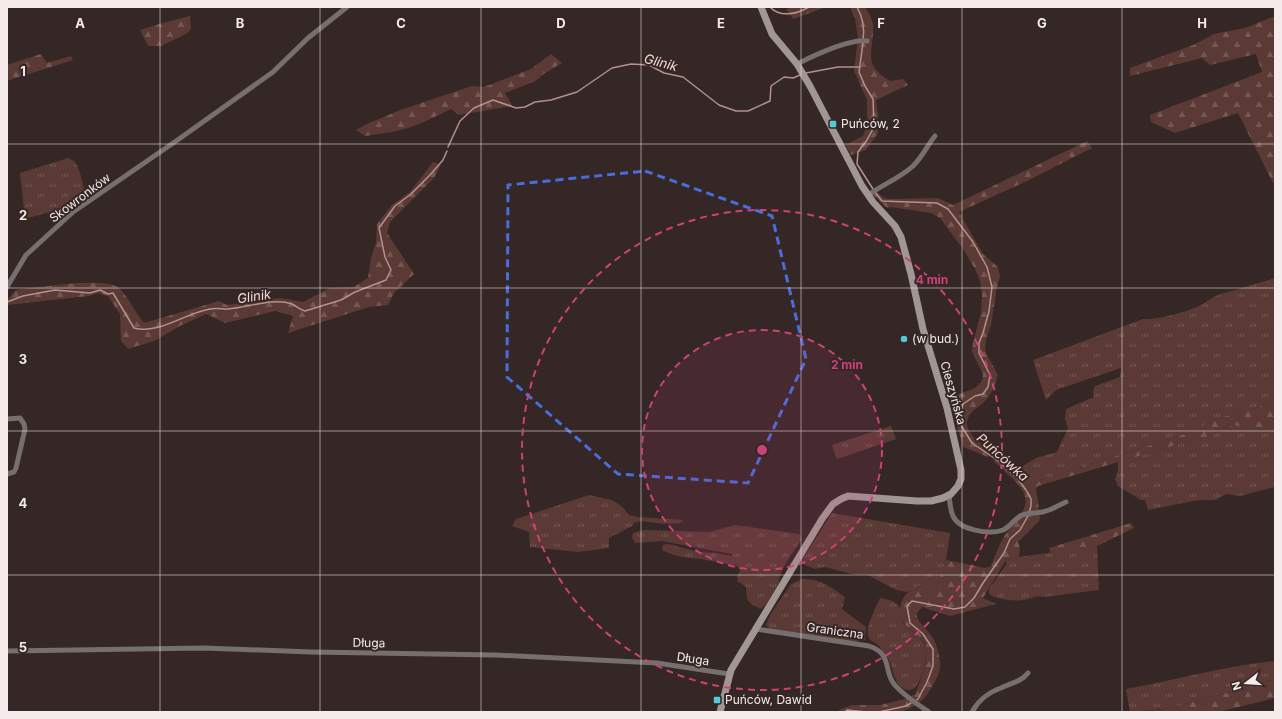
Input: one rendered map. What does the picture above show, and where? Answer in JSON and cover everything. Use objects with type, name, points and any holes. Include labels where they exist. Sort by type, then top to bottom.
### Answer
[{"type":"street","name":"Skowronków","points":[[7,287],[26,255],[73,212],[273,72],[308,38],[346,7]]},
{"type":"street","name":"Cieszyńska","points":[[761,7],[772,34],[797,64],[810,86],[847,159],[870,194],[901,236],[906,252],[924,334],[941,388],[960,458],[960,483],[949,495]]},
{"type":"street","points":[[797,64],[816,55],[861,40],[867,41]]},
{"type":"street","points":[[870,194],[914,165],[924,154],[935,136]]},
{"type":"street","points":[[7,419],[20,418],[25,429],[16,468],[14,472],[7,474]]},
{"type":"street","points":[[720,712],[729,674],[822,520],[837,501],[851,496],[925,501],[937,500],[949,495],[953,517],[958,524],[964,527],[996,532],[1004,530],[1018,517],[1025,514],[1046,512],[1066,502]]},
{"type":"street","name":"Graniczna","points":[[756,629],[872,647],[880,652],[885,658],[894,683],[918,705],[929,712]]},
{"type":"street","name":"Długa","points":[[7,651],[204,648],[310,652],[508,655],[657,663],[729,674]]},
{"type":"street","points":[[972,712],[990,692],[1024,679],[1028,673]]},
{"type":"highlighted area","points":[[645,171],[772,216],[806,359],[748,483],[618,474],[507,377],[508,185]]},
{"type":"green space","points":[[794,7],[826,7],[793,19],[786,9]]},
{"type":"green space","points":[[850,7],[865,7],[870,15],[873,24],[871,56],[875,68],[890,81],[903,79],[908,85],[876,100],[878,133],[866,150],[851,155],[845,145],[863,136],[867,124],[867,100],[854,71],[858,38],[855,18]]},
{"type":"green space","points":[[190,16],[191,29],[186,34],[161,46],[148,46],[140,30],[159,24]]},
{"type":"green space","points":[[1275,16],[1275,182],[1273,183],[1238,113],[1175,133],[1151,122],[1150,115],[1262,72],[1256,54],[1210,65],[1202,58],[1130,76],[1130,68],[1193,45],[1214,34],[1245,28]]},
{"type":"green space","points":[[41,54],[47,63],[71,56],[73,60],[7,81],[7,65]]},
{"type":"green space","points":[[551,54],[562,63],[542,75],[536,81],[505,93],[512,106],[459,115],[451,109],[414,126],[382,134],[365,136],[356,130],[398,111],[472,86],[484,87],[531,69]]},
{"type":"green space","points":[[1087,141],[1092,148],[1027,181],[959,212],[983,254],[998,267],[1000,277],[985,350],[998,375],[990,395],[971,413],[967,424],[971,434],[980,443],[995,453],[988,457],[963,447],[949,398],[975,388],[982,381],[983,374],[972,352],[973,342],[981,313],[982,295],[980,281],[975,269],[963,249],[940,218],[931,213],[890,207],[887,208],[873,195],[877,192],[884,198],[891,199],[938,198],[953,205]]},
{"type":"green space","points":[[68,158],[74,161],[80,174],[84,187],[85,202],[25,219],[20,173]]},
{"type":"green space","points":[[433,162],[441,165],[434,178],[390,222],[387,233],[414,274],[394,293],[388,305],[369,307],[288,333],[293,316],[275,311],[225,323],[206,314],[180,326],[154,341],[128,349],[121,341],[120,314],[108,296],[98,293],[89,296],[7,305],[7,300],[16,290],[53,285],[100,283],[119,288],[144,323],[219,301],[227,305],[280,298],[303,302],[330,288],[354,287],[368,278],[371,258],[376,243],[377,224],[392,205],[410,192]]},
{"type":"green space","points":[[1275,278],[1275,398],[1259,407],[1223,417],[1185,434],[1035,482],[1021,475],[1018,469],[1036,458],[1057,452],[1068,428],[1065,419],[1066,409],[1094,397],[1093,391],[1095,386],[1120,377],[1121,368],[1056,390],[1046,400],[1033,360],[1143,319],[1164,317],[1187,311],[1218,295]]},
{"type":"green space","points":[[1275,398],[1275,432],[1232,425],[1206,437],[1038,486],[1036,488],[1040,517],[1039,521],[1018,542],[1020,548],[1019,557],[1006,560],[983,598],[996,604],[950,616],[922,607],[916,614],[917,618],[933,638],[940,660],[938,675],[927,695],[913,707],[899,712],[838,712],[839,710],[852,705],[880,705],[905,699],[915,694],[925,665],[926,647],[923,640],[904,624],[900,615],[902,600],[905,595],[920,586],[936,589],[946,560],[985,568],[991,566],[1005,535],[1021,515],[1025,504],[1025,498],[1021,488],[993,460],[999,455],[1020,475],[1035,482],[1185,434],[1223,417],[1259,407]]},
{"type":"green space","points":[[1232,425],[1275,432],[1275,487],[1240,496],[1226,494],[1216,500],[1199,500],[1148,510],[1145,500],[1141,500],[1118,486],[1115,479],[1118,471],[1118,462],[1206,437]]},
{"type":"green space","points":[[891,426],[896,439],[837,459],[832,445]]},
{"type":"green space","points":[[589,495],[616,502],[629,515],[683,520],[680,523],[664,524],[641,521],[634,523],[632,526],[609,538],[609,548],[578,552],[530,547],[529,532],[512,526],[516,519]]},
{"type":"green space","points":[[832,513],[950,533],[946,560],[936,590],[919,586],[907,592],[896,590],[868,575],[852,574],[825,567],[815,569],[800,563]]},
{"type":"green space","points":[[1131,523],[1134,528],[1097,546],[1051,553],[1049,548]]},
{"type":"green space","points":[[735,525],[799,534],[802,539],[784,567],[779,583],[766,604],[761,609],[753,605],[747,599],[745,586],[738,582],[737,576],[740,571],[738,566],[681,557],[662,550],[663,545],[668,544],[699,552],[732,556],[732,554],[662,541],[635,543],[632,538],[633,533],[644,530],[709,532]]},
{"type":"green space","points":[[1097,546],[1099,590],[1044,597],[1036,596],[1025,600],[1002,599],[989,594],[989,589],[1006,565],[1006,560]]},
{"type":"green space","points":[[802,579],[820,582],[845,597],[842,609],[866,627],[865,640],[850,642],[770,629],[766,625],[770,615],[791,584]]},
{"type":"green space","points":[[880,598],[887,599],[898,605],[904,624],[923,641],[925,645],[925,666],[919,682],[910,690],[904,689],[900,686],[895,678],[889,659],[878,645],[869,638],[869,624]]},
{"type":"green space","points":[[1275,661],[1275,679],[1246,690],[1213,695],[1173,708],[1130,712],[1126,689],[1256,663]]},
{"type":"green space","points":[[1275,679],[1275,698],[1218,712],[1138,712],[1173,708],[1213,695],[1246,690]]},
{"type":"waterway","name":"Puńcówka","points":[[770,7],[779,13],[784,14],[799,12],[809,7]]},
{"type":"waterway","name":"Puńcówka","points":[[857,7],[863,23],[863,40]]},
{"type":"waterway","name":"Puńcówka","points":[[863,43],[859,72],[873,99],[874,127],[858,152],[857,164],[873,189]]},
{"type":"waterway","name":"Glinik","points":[[448,147],[460,121],[474,108],[493,100],[516,108],[525,107],[535,102],[551,100],[577,92],[612,68],[631,64],[649,65],[664,73],[683,77],[719,105],[736,111],[748,111],[770,101],[771,86],[784,77],[793,78],[800,75]]},
{"type":"waterway","name":"Glinik","points":[[806,73],[838,67],[860,67]]},
{"type":"waterway","name":"Glinik","points":[[7,302],[23,296],[55,290],[90,293],[100,290],[108,294],[113,293],[134,328],[152,329],[210,309],[228,309],[268,302],[285,302],[305,311],[341,300],[355,292],[386,280],[391,270],[385,257],[379,228],[395,206],[411,194],[430,175],[443,160],[447,151]]},
{"type":"waterway","name":"Puńcówka","points":[[875,192],[882,201],[937,203],[948,209],[973,242],[987,267],[992,287],[989,311],[979,343],[979,353],[990,375],[988,387],[983,394],[975,396],[963,404],[960,413],[962,427],[972,443],[997,460],[1017,478],[1031,499],[1031,506],[1028,516],[1020,530],[1010,539],[1004,553],[974,598],[965,607],[954,609],[912,601],[907,606],[910,623],[923,634],[933,649],[933,666],[927,682],[918,699],[915,701]]},
{"type":"waterway","name":"Puńcówka","points":[[879,712],[906,706],[911,703]]},
{"type":"waterway","name":"Puńcówka","points":[[845,712],[847,710],[866,712]]},
{"type":"place","name":"Puńców, 2","points":[[833,124]]},
{"type":"place","name":"(w bud.)","points":[[904,339]]},
{"type":"place","name":"Puńców, Dawid","points":[[717,700]]}]
